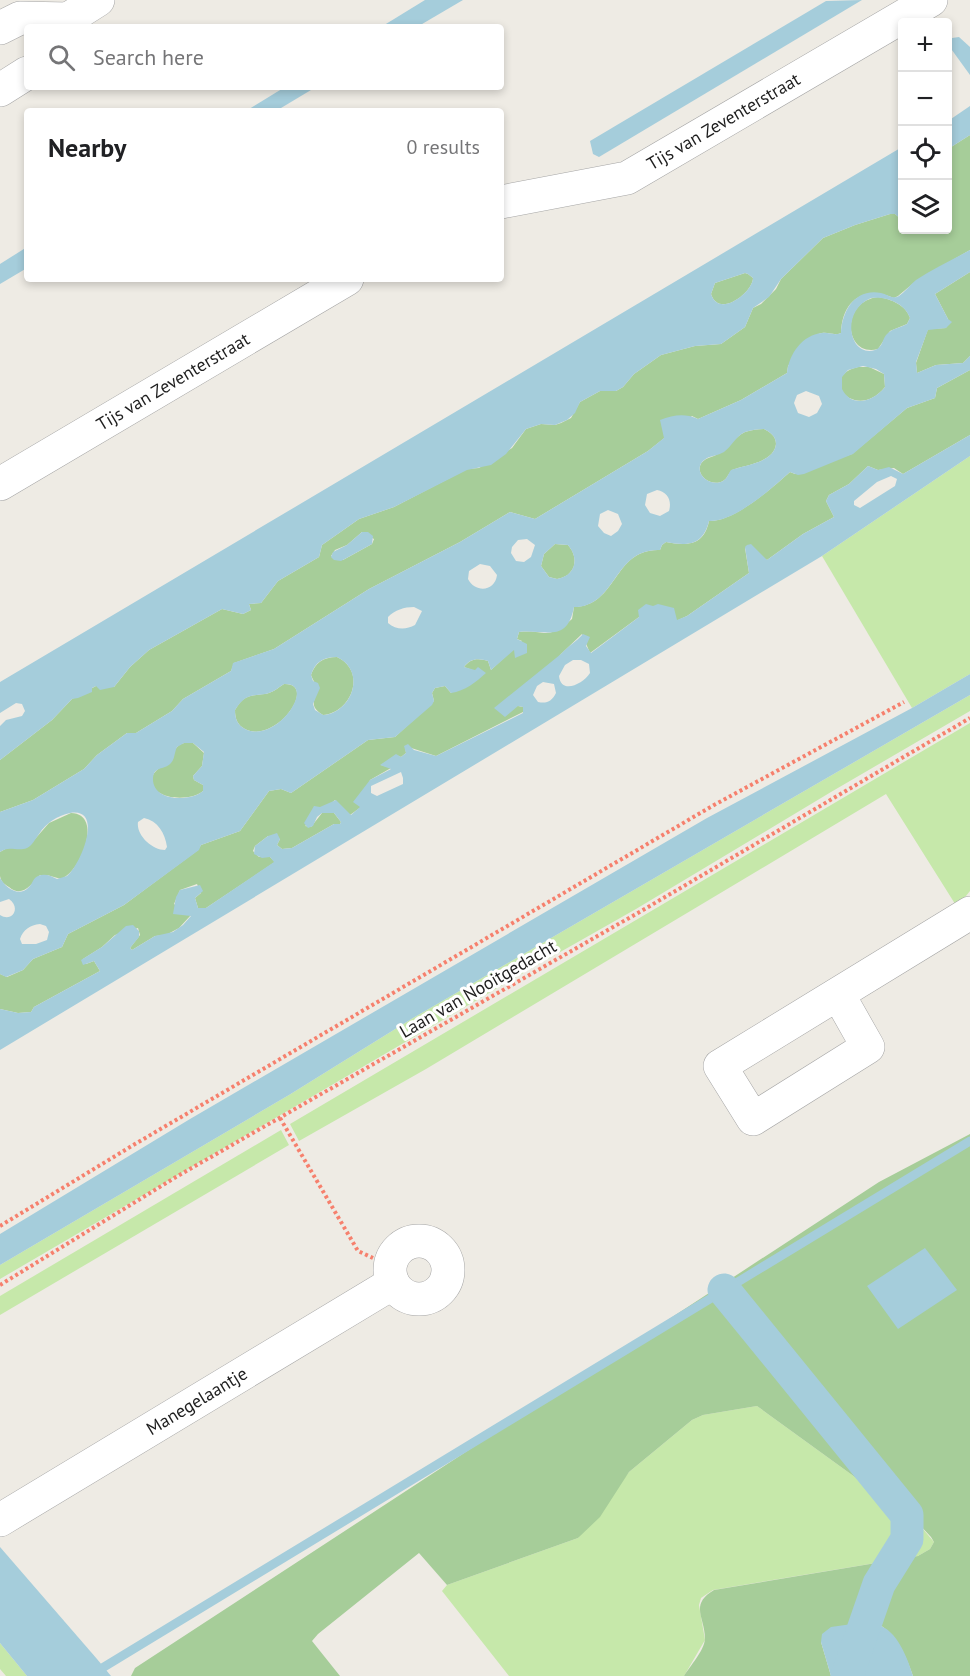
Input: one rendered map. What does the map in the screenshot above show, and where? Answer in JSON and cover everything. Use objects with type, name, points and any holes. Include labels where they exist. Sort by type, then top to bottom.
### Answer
[{"type":"street","points":[[0,28],[20,18],[66,23],[98,0]]},
{"type":"street","name":"Tijs van Zeventerstraat","points":[[504,201],[627,178],[931,0]]},
{"type":"street","points":[[0,90],[24,75]]},
{"type":"street","name":"Tijs van Zeventerstraat","points":[[0,484],[342,282]]},
{"type":"street","points":[[838,994],[970,913]]},
{"type":"street","name":"Manegelaantje","points":[[0,1520],[391,1274]]},
{"type":"path","points":[[0,1226],[714,805],[904,702]]},
{"type":"path","name":"Laan van Nooitgedacht","points":[[0,1285],[176,1177],[653,904],[970,718]]},
{"type":"path","points":[[280,1118],[358,1251],[391,1274]]},
{"type":"green space","points":[[970,135],[970,250],[916,281],[894,298],[873,293],[856,299],[845,312],[841,333],[822,333],[813,337],[788,366],[787,373],[741,400],[698,419],[692,416],[648,451],[535,519],[510,512],[460,542],[369,589],[274,649],[234,663],[231,671],[183,699],[172,711],[136,733],[127,733],[97,755],[84,769],[33,800],[0,812],[0,760],[52,720],[72,699],[96,686],[114,687],[130,667],[149,650],[222,609],[243,614],[251,610],[249,604],[261,603],[278,581],[319,557],[322,545],[359,519],[394,507],[467,469],[479,468],[512,448],[526,429],[541,424],[555,425],[571,418],[580,402],[600,391],[616,391],[623,387],[634,374],[661,355],[695,346],[721,344],[745,327],[753,308],[761,304],[776,289],[781,279],[823,238],[855,225],[895,214],[898,217],[898,234],[952,234],[952,146]],"holes":[[[362,532],[374,539],[372,544],[343,560],[331,556],[335,550],[347,545]]]},
{"type":"green space","points":[[970,272],[970,356],[963,363],[936,365],[917,373],[916,363],[928,329],[946,328],[948,319],[935,294]]},
{"type":"green space","points":[[745,273],[753,278],[752,284],[742,296],[728,304],[715,301],[711,294],[715,283]]},
{"type":"green space","points":[[878,297],[897,303],[910,318],[907,324],[890,331],[878,349],[867,350],[853,338],[852,318],[857,308],[865,301]]},
{"type":"green space","points":[[858,367],[869,367],[884,374],[885,387],[866,400],[849,398],[840,386],[845,373]]},
{"type":"green space","points":[[970,370],[970,435],[903,474],[894,468],[878,470],[868,466],[849,484],[829,495],[826,501],[834,517],[803,534],[767,560],[745,548],[749,573],[687,616],[676,621],[639,617],[590,653],[582,634],[561,654],[518,706],[523,707],[523,712],[436,756],[405,746],[406,753],[401,757],[396,755],[381,765],[391,768],[370,780],[361,807],[350,815],[335,800],[305,826],[311,827],[322,813],[334,813],[341,822],[340,824],[334,824],[292,848],[282,849],[277,845],[280,839],[268,836],[255,846],[253,851],[259,857],[270,857],[275,862],[206,908],[198,908],[195,898],[201,893],[197,884],[180,890],[174,904],[191,915],[179,928],[166,935],[155,936],[132,950],[130,948],[140,935],[138,928],[115,935],[83,959],[86,964],[94,961],[100,971],[34,1007],[31,1012],[18,1013],[0,1009],[0,974],[7,977],[23,970],[33,959],[62,947],[68,934],[124,905],[198,850],[201,845],[240,831],[269,791],[281,789],[291,793],[368,740],[395,737],[434,701],[432,693],[435,688],[445,686],[451,693],[475,671],[464,667],[472,660],[488,661],[491,670],[522,641],[517,639],[519,632],[546,633],[563,626],[572,619],[574,607],[588,604],[599,597],[633,558],[645,552],[660,550],[666,542],[688,544],[699,540],[707,529],[709,521],[719,520],[741,510],[790,472],[795,474],[852,454],[907,408],[935,398],[937,388]]},
{"type":"green space","points":[[764,429],[776,441],[770,455],[758,462],[732,470],[726,479],[719,483],[711,482],[703,477],[700,466],[703,461],[723,451],[745,432]]},
{"type":"green space","points":[[970,456],[970,674],[912,708],[822,556]]},
{"type":"green space","points":[[555,544],[568,545],[575,561],[572,571],[557,579],[549,577],[541,566],[544,554]]},
{"type":"green space","points":[[337,657],[352,672],[354,681],[352,691],[348,700],[341,707],[333,713],[323,715],[314,704],[316,689],[311,675],[320,662]]},
{"type":"green space","points":[[284,684],[294,686],[297,693],[295,702],[280,722],[269,729],[257,732],[245,729],[238,723],[235,710],[241,701],[251,696],[270,693]]},
{"type":"green space","points":[[970,695],[970,711],[636,909],[0,1279],[0,1265],[289,1095],[413,1018]]},
{"type":"green space","points":[[970,723],[970,891],[957,907],[886,794],[426,1069],[299,1141],[290,1124]]},
{"type":"green space","points":[[184,743],[193,743],[204,753],[202,766],[193,776],[194,780],[203,785],[203,791],[189,797],[171,797],[156,790],[153,775],[177,747]]},
{"type":"green space","points":[[71,813],[81,816],[88,832],[82,855],[69,874],[61,879],[40,875],[22,891],[14,890],[3,883],[0,876],[0,852],[7,848],[28,847],[49,823]]},
{"type":"green space","points":[[281,1130],[289,1145],[0,1315],[0,1296]]},
{"type":"green space","points":[[970,1134],[970,1676],[913,1676],[901,1648],[892,1635],[880,1625],[821,1642],[831,1676],[684,1676],[704,1644],[700,1606],[706,1596],[714,1590],[918,1556],[930,1549],[934,1542],[917,1522],[757,1406],[703,1415],[692,1420],[629,1472],[600,1517],[578,1538],[447,1585],[419,1553],[312,1641],[340,1676],[131,1676],[135,1668],[879,1182]]},
{"type":"green space","points":[[757,1406],[917,1522],[934,1542],[930,1549],[918,1556],[713,1590],[701,1598],[699,1605],[705,1640],[684,1676],[509,1676],[442,1591],[447,1585],[578,1538],[629,1472],[692,1420],[703,1415]]},
{"type":"green space","points":[[0,1643],[27,1676],[6,1676],[0,1669]]},
{"type":"water","points":[[425,0],[463,0],[422,24],[386,24]]},
{"type":"water","points":[[862,0],[599,157],[593,154],[590,141],[826,1]]},
{"type":"water","points":[[959,37],[970,47],[970,75],[952,50],[952,38]]},
{"type":"water","points":[[280,90],[311,90],[281,108],[251,108]]},
{"type":"water","points":[[970,106],[970,135],[952,146],[952,126],[952,118]]},
{"type":"water","points":[[898,149],[898,217],[890,214],[823,238],[781,279],[769,297],[753,308],[745,327],[721,344],[695,346],[661,355],[634,374],[623,387],[616,391],[600,391],[580,402],[575,413],[567,420],[555,425],[541,424],[526,429],[506,454],[491,465],[467,470],[394,507],[359,519],[322,545],[319,557],[278,581],[261,603],[249,604],[251,610],[243,614],[222,609],[149,650],[130,667],[114,687],[100,690],[96,686],[92,688],[92,692],[72,699],[52,720],[0,760],[0,726],[6,720],[22,716],[25,711],[22,704],[16,703],[0,713],[0,682]],"holes":[[[745,273],[753,278],[748,290],[728,304],[715,301],[711,294],[715,283]]]},
{"type":"water","points":[[24,249],[24,270],[0,284],[0,264]]},
{"type":"water","points":[[970,250],[970,272],[935,294],[948,319],[952,322],[946,328],[928,330],[916,362],[917,373],[936,365],[963,363],[970,356],[970,370],[937,388],[935,398],[907,408],[853,454],[804,474],[798,475],[790,472],[741,510],[719,520],[709,521],[703,535],[698,540],[687,544],[666,542],[660,550],[645,552],[633,558],[599,598],[588,604],[574,607],[571,619],[560,630],[546,633],[519,632],[517,639],[527,644],[527,653],[515,658],[514,650],[491,670],[488,661],[472,660],[464,667],[475,670],[478,667],[486,673],[470,686],[456,692],[451,693],[445,686],[435,688],[432,693],[434,701],[432,705],[395,737],[368,740],[291,793],[281,789],[269,791],[240,831],[201,845],[199,850],[124,905],[68,934],[62,947],[33,959],[23,970],[6,977],[0,974],[0,915],[12,916],[15,910],[13,902],[9,899],[0,902],[0,878],[9,888],[21,892],[29,887],[38,876],[46,875],[57,879],[67,876],[83,850],[88,828],[86,819],[80,814],[65,814],[48,823],[27,848],[7,849],[0,852],[0,812],[33,800],[84,769],[97,755],[127,733],[136,733],[172,711],[183,699],[231,671],[233,663],[274,649],[369,589],[460,542],[510,512],[535,519],[648,451],[664,438],[660,420],[679,415],[698,419],[741,400],[787,373],[790,359],[808,337],[825,333],[841,333],[847,309],[857,298],[872,292],[897,297],[916,280]],"holes":[[[871,298],[883,298],[894,302],[904,308],[910,318],[907,324],[888,333],[880,347],[866,351],[854,341],[852,323],[861,305]],[[863,366],[876,369],[884,374],[885,387],[869,399],[863,401],[851,399],[842,389],[842,377],[848,370]],[[806,391],[819,396],[822,404],[817,413],[809,417],[798,413],[794,403],[797,395]],[[764,429],[775,439],[776,444],[770,455],[758,462],[731,470],[726,479],[719,483],[711,482],[703,477],[700,466],[704,460],[724,452],[747,431]],[[657,490],[664,493],[669,500],[669,511],[660,516],[650,513],[645,505],[647,494]],[[608,510],[618,514],[622,524],[618,531],[611,536],[604,533],[598,526],[600,514]],[[527,539],[535,545],[531,557],[524,562],[516,561],[511,553],[512,547],[518,540]],[[555,544],[568,545],[575,561],[572,571],[557,579],[549,577],[541,566],[544,554]],[[480,564],[490,566],[497,575],[493,585],[484,589],[471,584],[468,579],[469,571]],[[414,607],[422,611],[415,625],[401,629],[388,623],[388,617],[403,608]],[[337,657],[346,663],[352,672],[353,681],[352,690],[342,707],[333,713],[323,715],[315,710],[313,704],[320,688],[311,675],[317,664],[324,659]],[[284,684],[293,686],[297,692],[295,702],[280,721],[257,732],[245,729],[238,723],[235,710],[242,701],[248,697],[277,689]],[[184,743],[193,743],[204,752],[202,766],[193,776],[194,780],[203,785],[203,791],[197,795],[182,798],[165,796],[159,792],[154,786],[154,774],[157,770],[168,766],[173,760],[177,747]],[[144,818],[153,822],[163,832],[167,847],[165,850],[150,845],[140,832],[138,822]],[[40,924],[46,926],[49,932],[47,940],[36,944],[22,944],[21,936],[30,927]]]},
{"type":"water","points":[[970,435],[970,456],[822,556],[0,1050],[0,1009],[18,1013],[31,1012],[34,1007],[100,971],[94,961],[83,965],[81,960],[102,947],[126,926],[133,925],[139,931],[139,937],[130,948],[132,950],[155,936],[173,932],[191,916],[173,914],[176,897],[180,890],[200,885],[203,891],[195,898],[198,908],[206,908],[274,862],[270,857],[262,858],[254,854],[255,846],[268,836],[277,833],[280,839],[277,845],[282,849],[292,848],[334,824],[340,824],[341,822],[334,813],[322,813],[317,817],[313,826],[308,828],[304,823],[314,806],[320,807],[336,800],[351,815],[360,807],[353,802],[370,780],[391,769],[380,765],[396,754],[401,757],[406,753],[404,746],[408,744],[414,750],[436,756],[523,713],[523,707],[518,706],[505,717],[494,708],[583,634],[590,637],[586,646],[591,653],[639,617],[638,610],[646,604],[674,608],[677,620],[687,616],[749,573],[745,547],[747,545],[751,544],[767,560],[803,534],[834,517],[826,501],[829,495],[849,484],[868,466],[878,470],[889,467],[903,474]],"holes":[[[891,476],[897,479],[895,486],[860,508],[854,505],[854,501],[877,482]],[[573,660],[581,660],[589,664],[590,673],[578,684],[564,685],[559,676],[565,665]],[[543,682],[554,684],[556,693],[549,701],[538,702],[533,695],[537,686]],[[401,772],[403,784],[377,796],[371,793],[371,786]]]},
{"type":"water","points":[[362,532],[368,532],[373,536],[372,544],[341,561],[331,557],[333,552],[347,545]]},
{"type":"water","points":[[970,674],[970,695],[413,1018],[289,1095],[0,1265],[0,1234],[190,1119],[707,818],[912,708]]},
{"type":"water","points":[[925,1248],[957,1290],[898,1329],[867,1286]]},
{"type":"water","points":[[0,1547],[111,1676],[27,1676],[0,1643]]},
{"type":"water","points":[[859,1623],[878,1625],[891,1633],[905,1654],[913,1676],[831,1676],[821,1642],[822,1634],[831,1627]]},
{"type":"waterway","points":[[89,1676],[970,1141]]},
{"type":"waterway","points":[[724,1290],[907,1515],[907,1539],[879,1584],[847,1676]]}]
